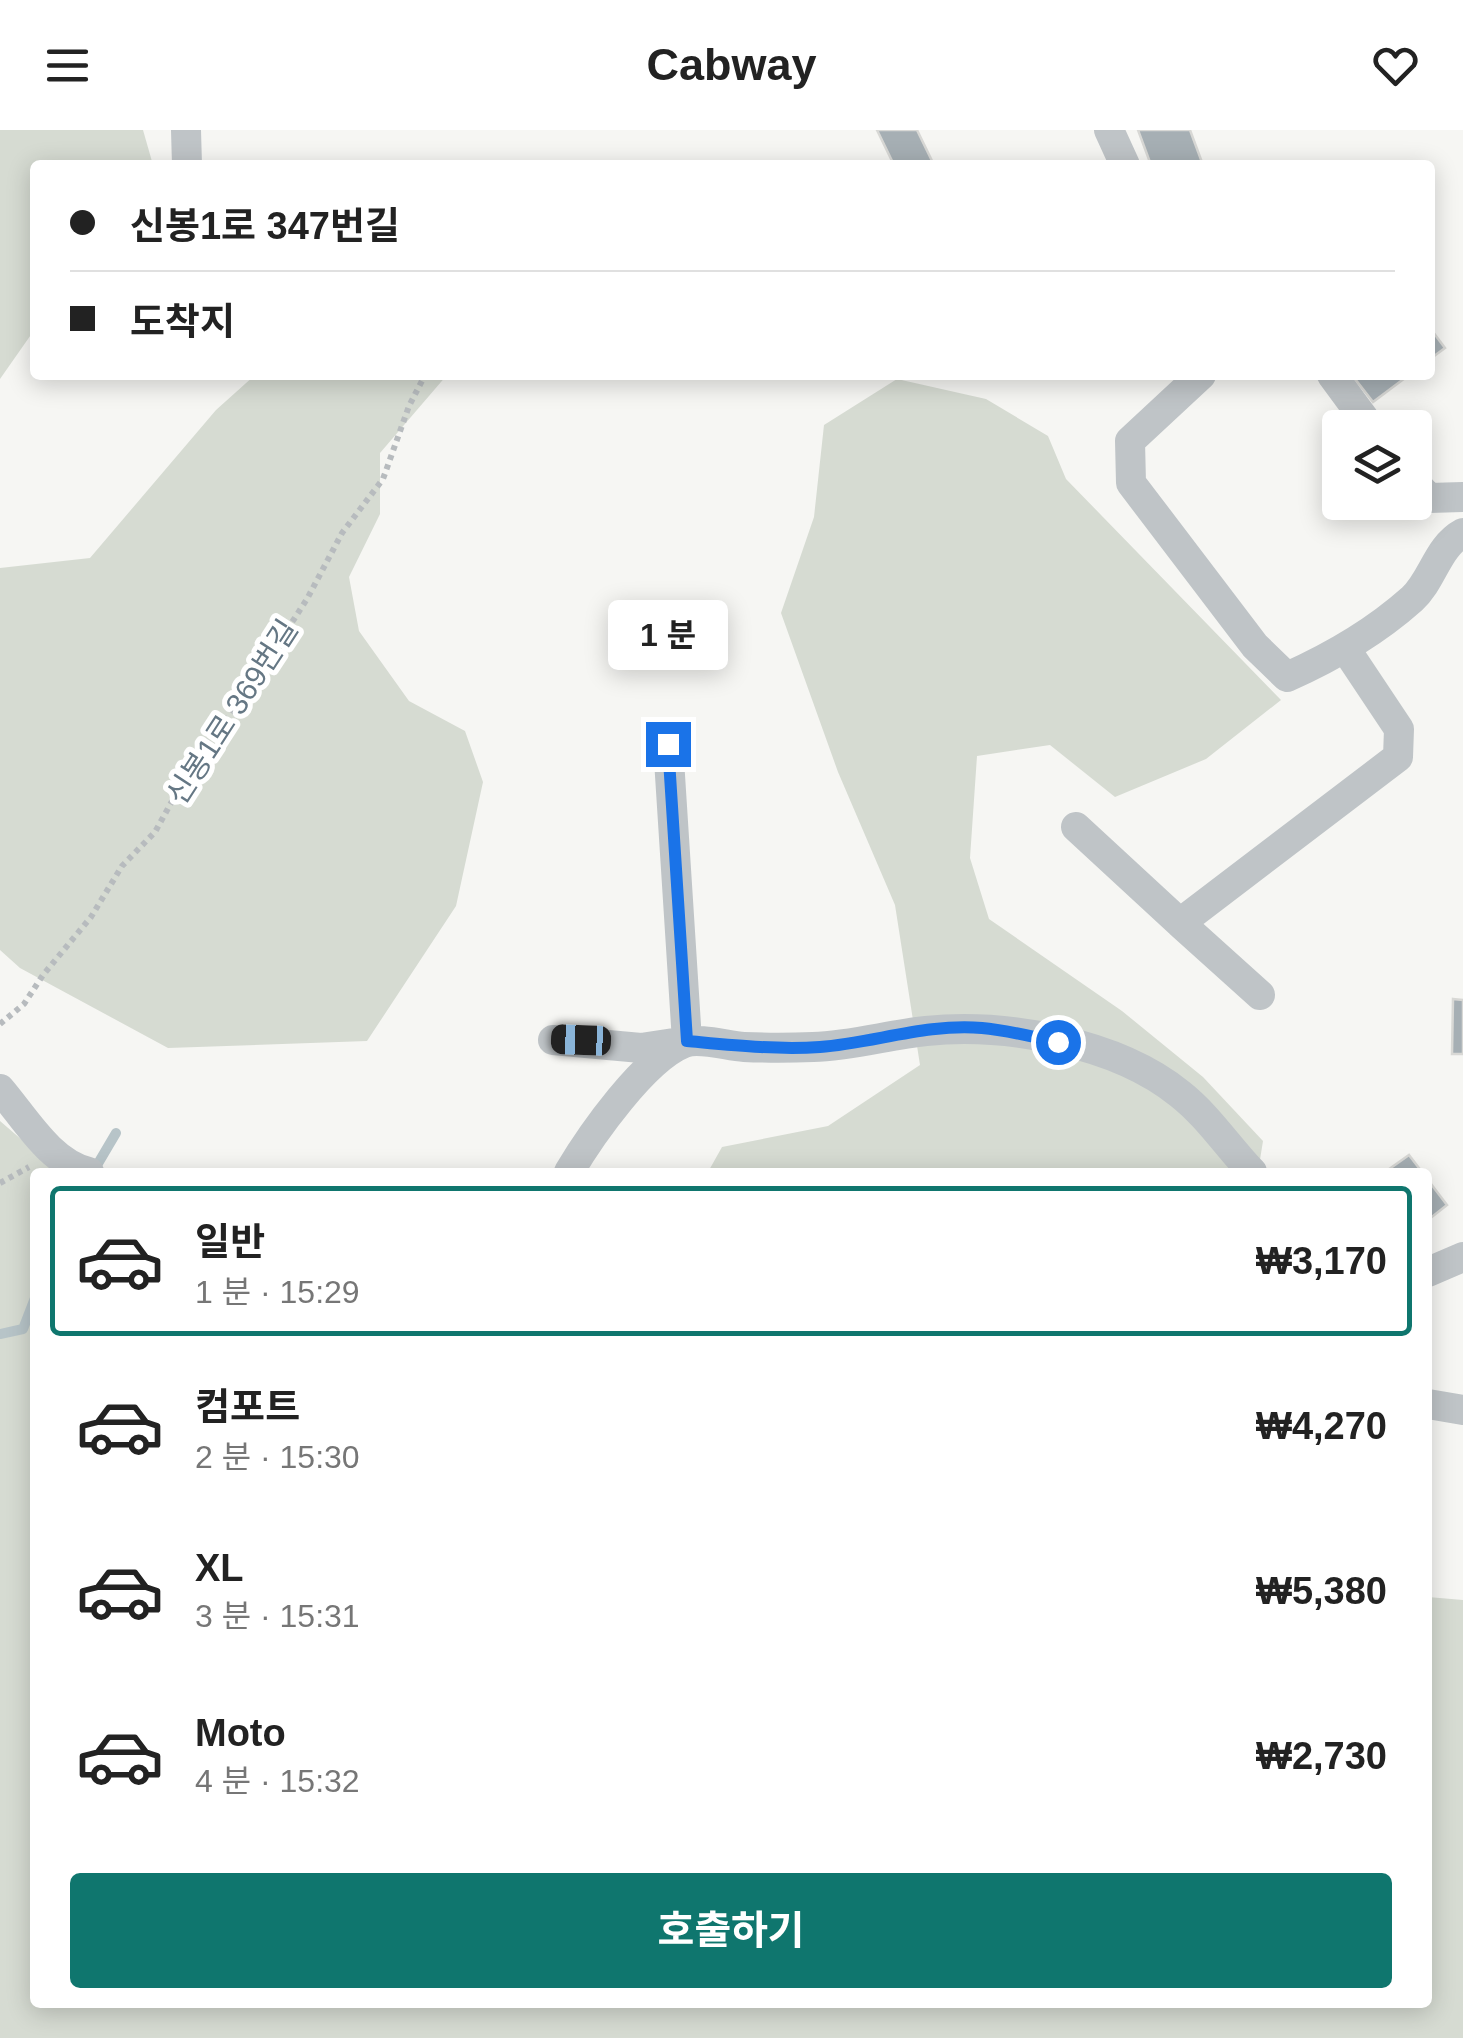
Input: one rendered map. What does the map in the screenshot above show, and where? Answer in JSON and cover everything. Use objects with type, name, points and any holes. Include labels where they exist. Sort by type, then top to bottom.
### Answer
[{"type":"street","points":[[186,130],[187,160]]},
{"type":"street","points":[[1110,130],[1123,160]]},
{"type":"street","points":[[1196,380],[1130,441],[1131,483],[1255,646],[1287,676],[1335,656],[1414,597],[1450,540],[1463,533]]},
{"type":"street","points":[[1336,380],[1358,410]]},
{"type":"street","points":[[1432,498],[1463,497]]},
{"type":"street","points":[[1180,923],[1398,757],[1399,729],[1345,648]]},
{"type":"street","points":[[668,744],[687,1041]]},
{"type":"street","points":[[1076,827],[1260,995]]},
{"type":"street","points":[[553,1040],[641,1048],[687,1041],[815,1048],[979,1028],[1119,1058],[1177,1091],[1201,1112],[1249,1168]]},
{"type":"street","points":[[572,1168],[596,1130],[654,1060],[687,1041]]},
{"type":"street","points":[[0,1088],[54,1154],[78,1168]]},
{"type":"street","points":[[1432,1270],[1463,1257]]},
{"type":"street","points":[[1432,1405],[1463,1410]]},
{"type":"path","name":"신봉1로 369번길","points":[[0,1024],[24,1004],[92,917],[122,866],[155,832],[198,754],[250,687],[307,599],[342,533],[382,479],[422,380]]},
{"type":"shaded area","points":[[0,130],[143,130],[152,160],[30,160],[30,336],[0,379]]},
{"type":"shaded area","points":[[249,380],[443,380],[380,453],[380,514],[349,577],[359,631],[409,701],[465,731],[483,782],[456,906],[367,1041],[168,1048],[20,968],[0,950],[0,568],[90,558],[216,410]]},
{"type":"shaded area","points":[[895,380],[901,380],[986,399],[1048,436],[1066,479],[1281,700],[1206,759],[1115,797],[1050,745],[977,756],[970,858],[989,919],[1122,1011],[1203,1077],[1263,1141],[1259,1168],[710,1168],[722,1147],[828,1126],[920,1065],[895,905],[838,772],[781,613],[814,517],[824,425]]},
{"type":"shaded area","points":[[0,1121],[54,1168],[30,1168],[30,2008],[1432,2008],[1432,1597],[1463,1600],[1463,2038],[0,2038]]},
{"type":"building","points":[[877,130],[917,130],[932,160],[892,160]]},
{"type":"building","points":[[1138,130],[1190,130],[1201,160],[1149,160]]},
{"type":"building","points":[[1435,335],[1445,348],[1435,355]]},
{"type":"building","points":[[1356,380],[1402,380],[1373,402]]},
{"type":"building","points":[[1453,999],[1463,1000],[1463,1054],[1452,1054]]},
{"type":"building","points":[[1409,1155],[1419,1168],[1391,1168]]},
{"type":"building","points":[[1432,1185],[1447,1205],[1432,1217]]},
{"type":"waterway","points":[[95,1168],[116,1133]]},
{"type":"waterway","points":[[0,1334],[23,1329],[30,1311]]},
{"type":"route","points":[[668,744],[687,1041],[815,1048],[979,1028],[1058,1042]]}]
